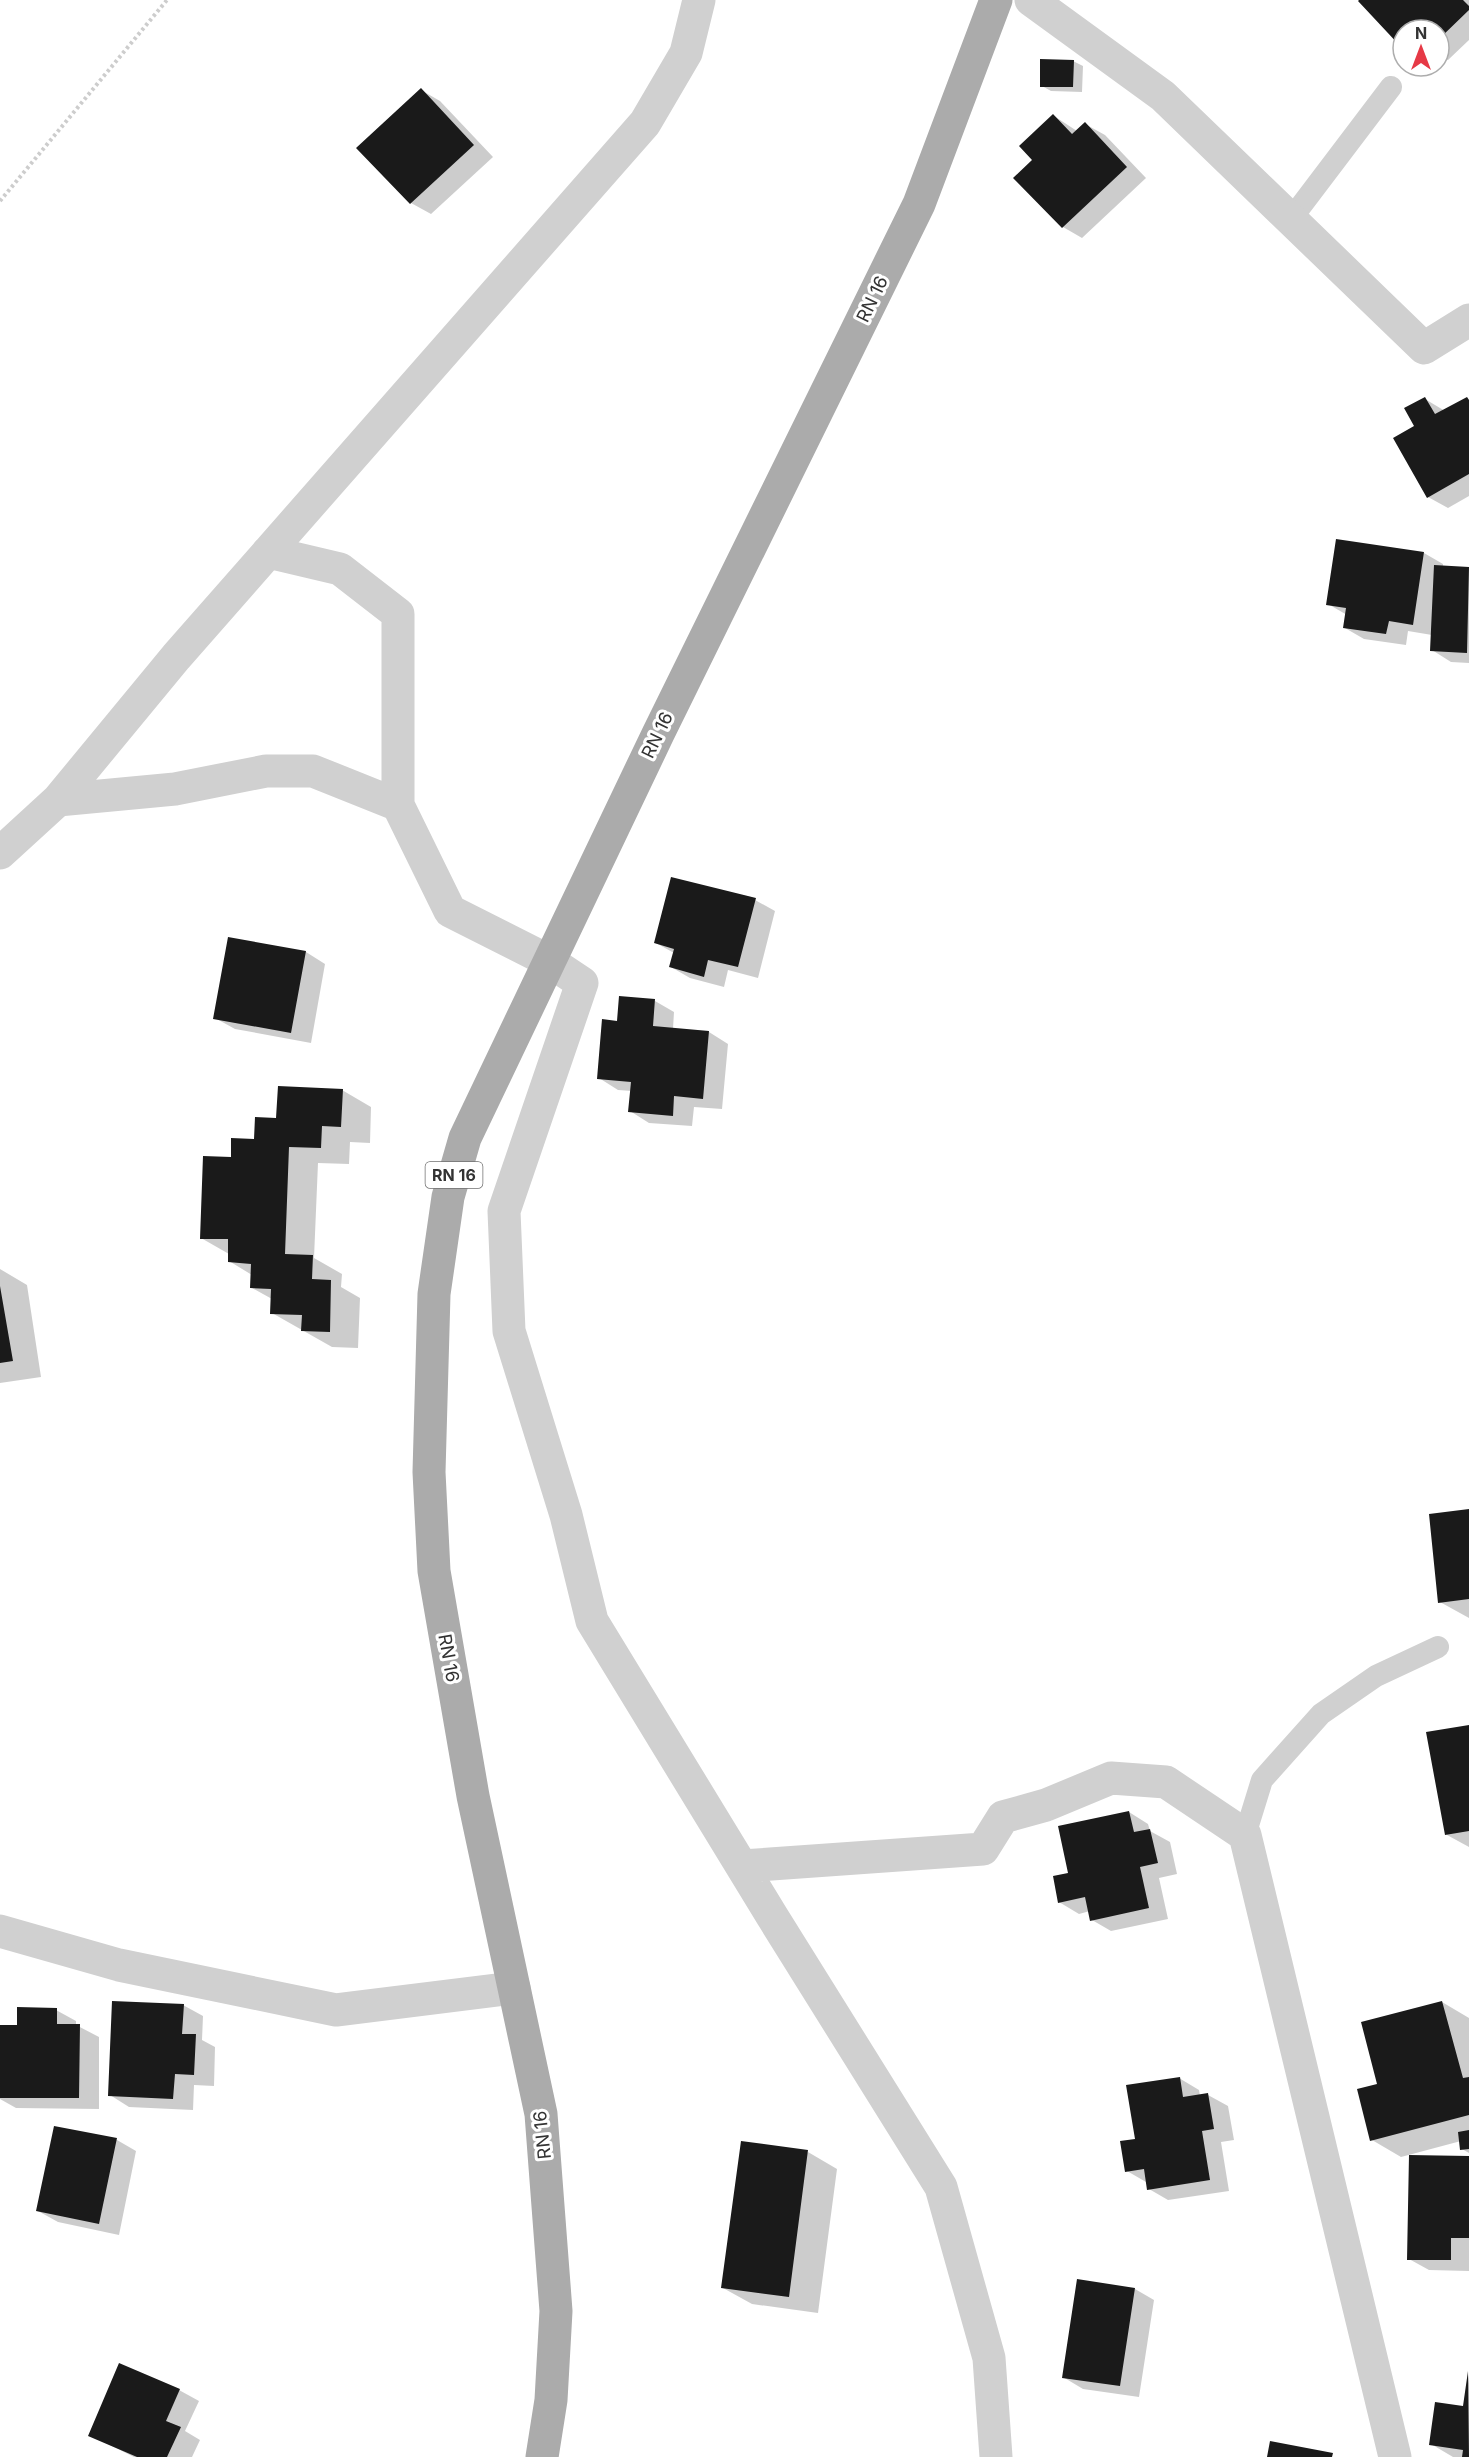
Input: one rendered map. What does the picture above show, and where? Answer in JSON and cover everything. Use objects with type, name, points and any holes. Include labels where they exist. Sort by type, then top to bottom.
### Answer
[{"type":"main road","name":"RN 16","points":[[542,2457],[551,2400],[556,2311],[541,2114],[473,1796],[434,1571],[429,1472],[434,1294],[448,1197],[465,1138],[663,723],[919,204],[996,0]]},
{"type":"street","points":[[0,853],[58,800],[176,657],[645,123],[686,53],[699,0]]},
{"type":"street","points":[[1030,0],[1163,96],[1424,348],[1469,320]]},
{"type":"street","points":[[268,552],[340,569],[398,614],[398,806],[450,911],[549,961],[582,982],[504,1211],[509,1331],[566,1515],[592,1621],[940,2187],[989,2358],[996,2457]]},
{"type":"street","points":[[58,800],[175,789],[266,771],[313,771],[398,806]]},
{"type":"street","points":[[742,1866],[983,1849],[1003,1817],[1047,1805],[1111,1778],[1166,1782],[1245,1835],[1395,2457]]},
{"type":"street","points":[[0,1931],[119,1965],[336,2010],[514,1988]]},
{"type":"lane","points":[[1291,219],[1391,87]]},
{"type":"lane","points":[[1245,1835],[1262,1780],[1321,1714],[1376,1676],[1438,1647]]},
{"type":"path","points":[[0,201],[167,0]]},
{"type":"building","points":[[1463,0],[1469,6],[1469,10],[1451,27],[1451,18],[1391,18],[1391,36],[1358,1]]},
{"type":"building","points":[[1040,59],[1074,60],[1073,87],[1040,87]]},
{"type":"building","points":[[421,88],[474,145],[410,204],[356,148]]},
{"type":"building","points":[[1053,114],[1072,134],[1085,122],[1127,167],[1062,228],[1013,178],[1032,160],[1019,146]]},
{"type":"building","points":[[1425,397],[1435,414],[1467,397],[1469,400],[1469,474],[1427,498],[1393,438],[1414,426],[1404,408]]},
{"type":"building","points":[[1336,539],[1424,552],[1413,625],[1389,621],[1386,634],[1343,628],[1346,608],[1326,605]]},
{"type":"building","points":[[1434,565],[1469,567],[1467,653],[1430,651]]},
{"type":"building","points":[[671,877],[756,898],[738,967],[708,960],[704,977],[669,967],[674,949],[654,943]]},
{"type":"building","points":[[228,937],[306,951],[291,1033],[213,1019]]},
{"type":"building","points":[[619,996],[655,999],[653,1026],[709,1031],[703,1099],[674,1096],[673,1116],[628,1112],[631,1082],[597,1079],[602,1019],[617,1021]]},
{"type":"building","points":[[278,1086],[343,1089],[341,1127],[322,1126],[321,1148],[289,1147],[285,1254],[313,1255],[312,1279],[331,1280],[330,1332],[301,1331],[302,1315],[270,1314],[271,1289],[250,1288],[251,1264],[228,1262],[228,1239],[200,1239],[203,1156],[231,1157],[231,1138],[254,1139],[255,1117],[276,1118]]},
{"type":"building","points":[[0,1286],[13,1361],[0,1363]]},
{"type":"building","points":[[1469,1509],[1469,1599],[1438,1603],[1429,1514]]},
{"type":"building","points":[[1469,1725],[1469,1831],[1445,1835],[1426,1732]]},
{"type":"building","points":[[1129,1811],[1134,1832],[1150,1829],[1158,1863],[1140,1867],[1149,1908],[1090,1921],[1085,1897],[1058,1903],[1053,1876],[1068,1873],[1058,1826]]},
{"type":"building","points":[[112,2001],[184,2004],[182,2034],[196,2034],[194,2075],[175,2074],[173,2099],[108,2096]]},
{"type":"building","points":[[1442,2001],[1463,2078],[1469,2077],[1469,2115],[1370,2141],[1357,2089],[1377,2084],[1361,2022]]},
{"type":"building","points":[[17,2007],[57,2008],[57,2024],[80,2024],[79,2098],[0,2098],[0,2025],[17,2025]]},
{"type":"building","points":[[1180,2077],[1183,2097],[1208,2093],[1214,2129],[1202,2131],[1210,2180],[1147,2190],[1144,2169],[1125,2172],[1120,2141],[1135,2139],[1126,2085]]},
{"type":"building","points":[[54,2126],[117,2138],[99,2224],[36,2211]]},
{"type":"building","points":[[1469,2130],[1469,2149],[1460,2150],[1458,2132]]},
{"type":"building","points":[[741,2141],[808,2150],[789,2297],[721,2288]]},
{"type":"building","points":[[1409,2155],[1469,2156],[1469,2238],[1451,2238],[1451,2260],[1407,2260]]},
{"type":"building","points":[[1077,2279],[1135,2288],[1120,2386],[1062,2378]]},
{"type":"building","points":[[119,2363],[180,2389],[166,2421],[181,2427],[167,2457],[137,2457],[88,2436]]},
{"type":"building","points":[[1468,2371],[1469,2457],[1462,2457],[1463,2450],[1429,2445],[1435,2402],[1463,2406]]},
{"type":"building","points":[[1270,2441],[1333,2453],[1332,2457],[1267,2457]]}]
